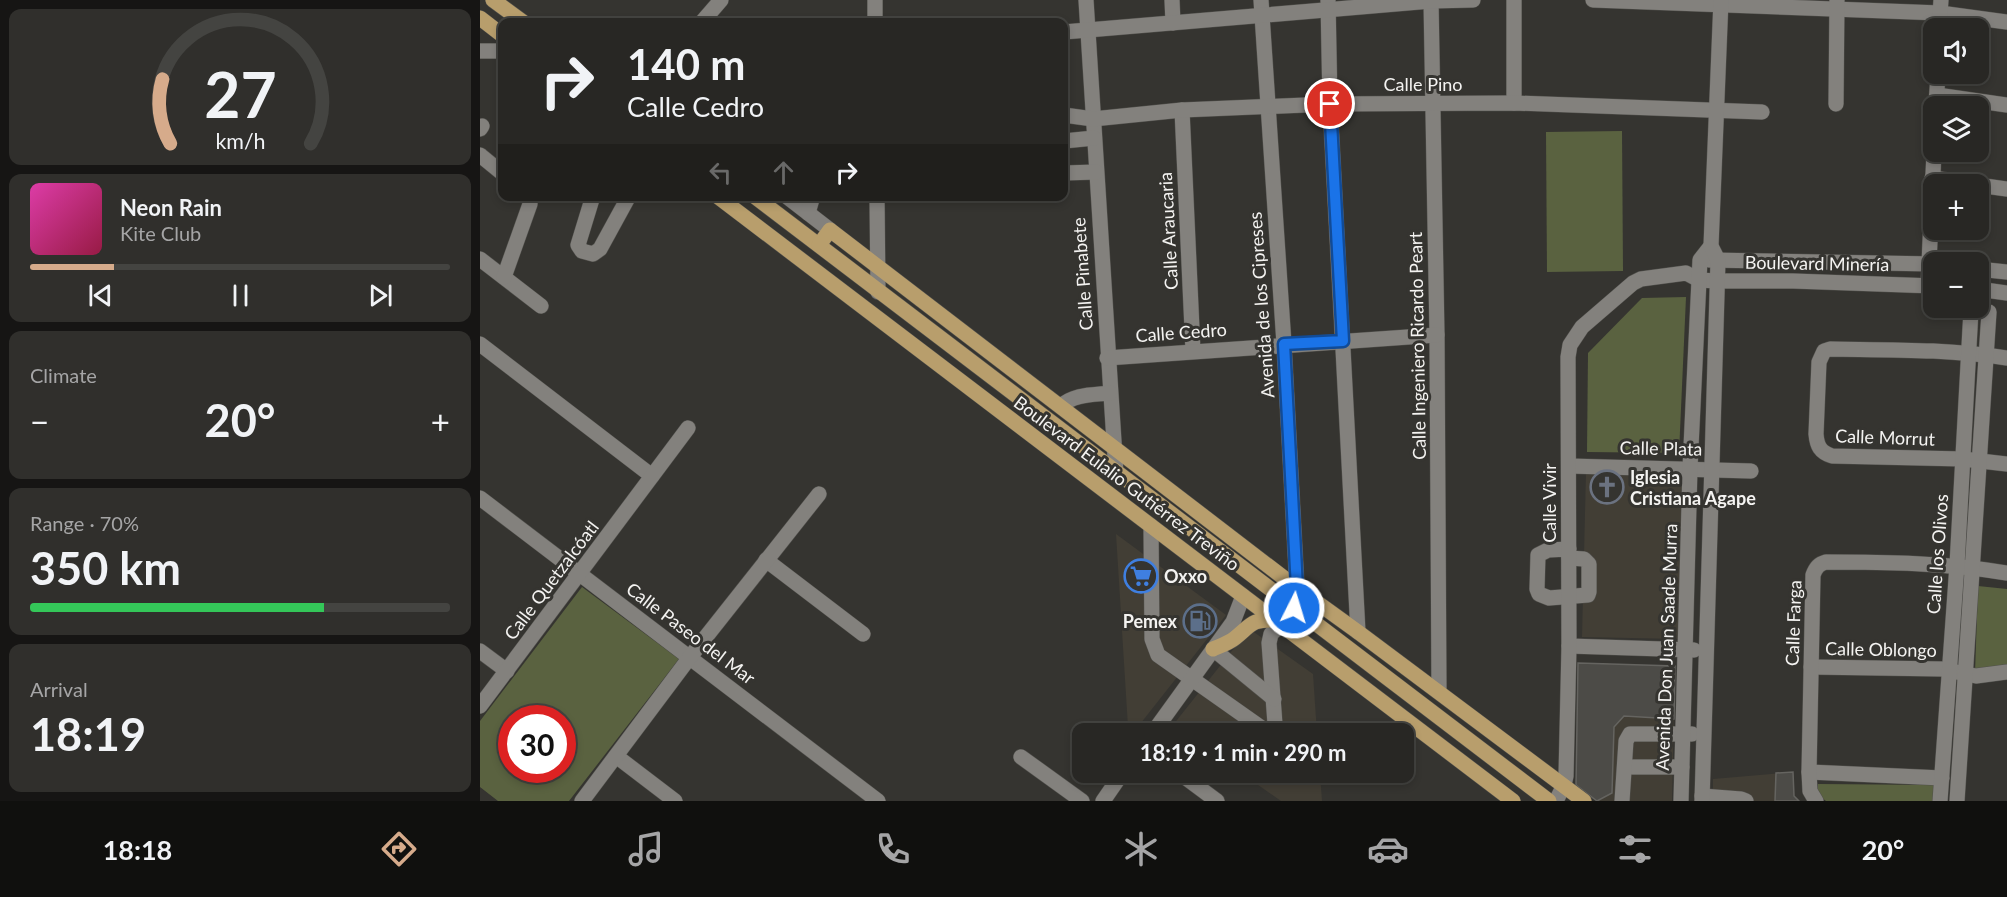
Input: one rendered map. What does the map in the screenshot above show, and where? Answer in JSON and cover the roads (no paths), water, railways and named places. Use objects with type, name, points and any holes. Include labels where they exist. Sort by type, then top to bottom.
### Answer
[{"type":"main road","points":[[493,0],[518,18]]},
{"type":"main road","points":[[480,18],[498,32]]},
{"type":"main road","name":"Boulevard Eulalio Gutiérrez Treviño","points":[[724,201],[1513,801]]},
{"type":"main road","name":"Boulevard Eulalio Gutiérrez Treviño","points":[[761,201],[1549,801]]},
{"type":"main road","points":[[819,245],[830,230]]},
{"type":"main road","name":"Boulevard Eulalio Gutiérrez Treviño","points":[[830,230],[1297,588],[1584,801]]},
{"type":"main road","points":[[1219,552],[1240,579],[1243,596]]},
{"type":"main road","points":[[1213,650],[1234,639],[1248,625],[1256,621],[1278,623]]},
{"type":"street","points":[[711,18],[721,0]]},
{"type":"street","points":[[874,18],[875,0]]},
{"type":"street","name":"Calle Pinabete","points":[[1086,0],[1116,473]]},
{"type":"street","points":[[1172,0],[1173,23]]},
{"type":"street","name":"Avenida de los Cipreses","points":[[1261,0],[1284,344],[1297,588],[1294,608]]},
{"type":"street","points":[[1068,32],[1262,17],[1328,5],[1473,0]]},
{"type":"street","points":[[1514,0],[1514,103]]},
{"type":"street","points":[[1593,0],[1940,6],[2007,22]]},
{"type":"street","name":"Calle Ingeniero Ricardo Peart","points":[[1431,1],[1437,334],[1439,692]]},
{"type":"street","points":[[1721,2],[1711,246],[1718,260],[1702,799],[1746,801]]},
{"type":"street","points":[[1836,104],[1837,4]]},
{"type":"street","points":[[1328,5],[1330,104],[1358,632]]},
{"type":"street","points":[[480,51],[498,51]]},
{"type":"street","name":"Calle Pino","points":[[1068,116],[1093,119],[1182,110],[1268,105],[1514,103],[1762,112]]},
{"type":"street","points":[[1989,104],[2007,105]]},
{"type":"street","name":"Calle Araucaria","points":[[1182,110],[1193,351]]},
{"type":"street","points":[[1068,141],[1094,138]]},
{"type":"street","points":[[480,155],[498,170]]},
{"type":"street","points":[[1068,173],[1096,172]]},
{"type":"street","points":[[1989,187],[2007,189]]},
{"type":"street","points":[[504,277],[530,201]]},
{"type":"street","points":[[591,201],[578,245],[582,250],[593,254],[600,249],[623,201]]},
{"type":"street","points":[[792,201],[830,230]]},
{"type":"street","points":[[808,213],[812,201]]},
{"type":"street","points":[[877,201],[878,292]]},
{"type":"street","name":"Avenida Don Juan Saade Murra","points":[[1681,801],[1690,468],[1692,277],[1711,246]]},
{"type":"street","points":[[480,259],[541,306]]},
{"type":"street","name":"Boulevard Minería","points":[[1701,260],[1923,264]]},
{"type":"street","points":[[1989,270],[2007,272]]},
{"type":"street","name":"Calle Vivir","points":[[1556,801],[1566,776],[1569,646],[1568,357],[1575,335],[1633,283],[1650,277],[1692,277]]},
{"type":"street","name":"Boulevard Minería","points":[[1692,277],[1717,281],[1923,286]]},
{"type":"street","points":[[1989,291],[2007,293]]},
{"type":"street","name":"Calle los Olivos","points":[[1940,801],[1957,565],[1971,318]]},
{"type":"street","name":"Calle los Olivos","points":[[1957,801],[1989,318]]},
{"type":"street","name":"Calle Cedro","points":[[1107,358],[1437,334]]},
{"type":"street","points":[[480,344],[652,476]]},
{"type":"street","name":"Calle Morrut","points":[[1969,353],[1917,350],[1830,349],[1824,351],[1819,363],[1817,444],[1825,453],[1832,456],[1963,459],[2007,464]]},
{"type":"street","points":[[1969,353],[2007,358]]},
{"type":"street","points":[[1060,406],[1071,398],[1110,393]]},
{"type":"street","name":"Calle Quetzalcóatl","points":[[480,706],[688,428]]},
{"type":"street","name":"Calle Plata","points":[[1569,466],[1751,471]]},
{"type":"street","points":[[582,801],[690,657],[819,494]]},
{"type":"street","name":"Calle Paseo del Mar","points":[[480,498],[878,801]]},
{"type":"street","points":[[1151,526],[1152,639],[1158,655],[1263,729],[1268,730],[1275,724],[1269,642],[1278,623]]},
{"type":"street","points":[[1569,553],[1542,552],[1537,559],[1539,594],[1548,598],[1569,598]]},
{"type":"street","points":[[766,560],[863,634]]},
{"type":"street","name":"Calle Farga","points":[[1816,801],[1810,791],[1809,772],[1813,575],[1820,564],[1826,562],[1888,562],[1957,565],[2007,573]]},
{"type":"street","points":[[1160,723],[1233,622],[1243,596]]},
{"type":"street","points":[[1569,646],[1706,650]]},
{"type":"street","points":[[1213,650],[1274,699]]},
{"type":"street","points":[[480,651],[507,672]]},
{"type":"street","name":"Calle Oblongo","points":[[1811,667],[1934,669],[1965,675],[2007,672]]},
{"type":"street","points":[[1622,801],[1626,741],[1630,734],[1704,735]]},
{"type":"street","points":[[616,756],[675,801]]},
{"type":"street","points":[[1021,757],[1082,801]]},
{"type":"street","points":[[1625,767],[1682,767]]},
{"type":"street","points":[[1809,772],[1942,777]]},
{"type":"street","points":[[1103,801],[1115,783]]},
{"type":"street","points":[[1193,783],[1217,801]]},
{"type":"place","name":"Iglesia Cristiana Agape","points":[[1607,487]]},
{"type":"place","name":"Oxxo","points":[[1141,576]]},
{"type":"place","name":"Pemex","points":[[1200,621]]}]
